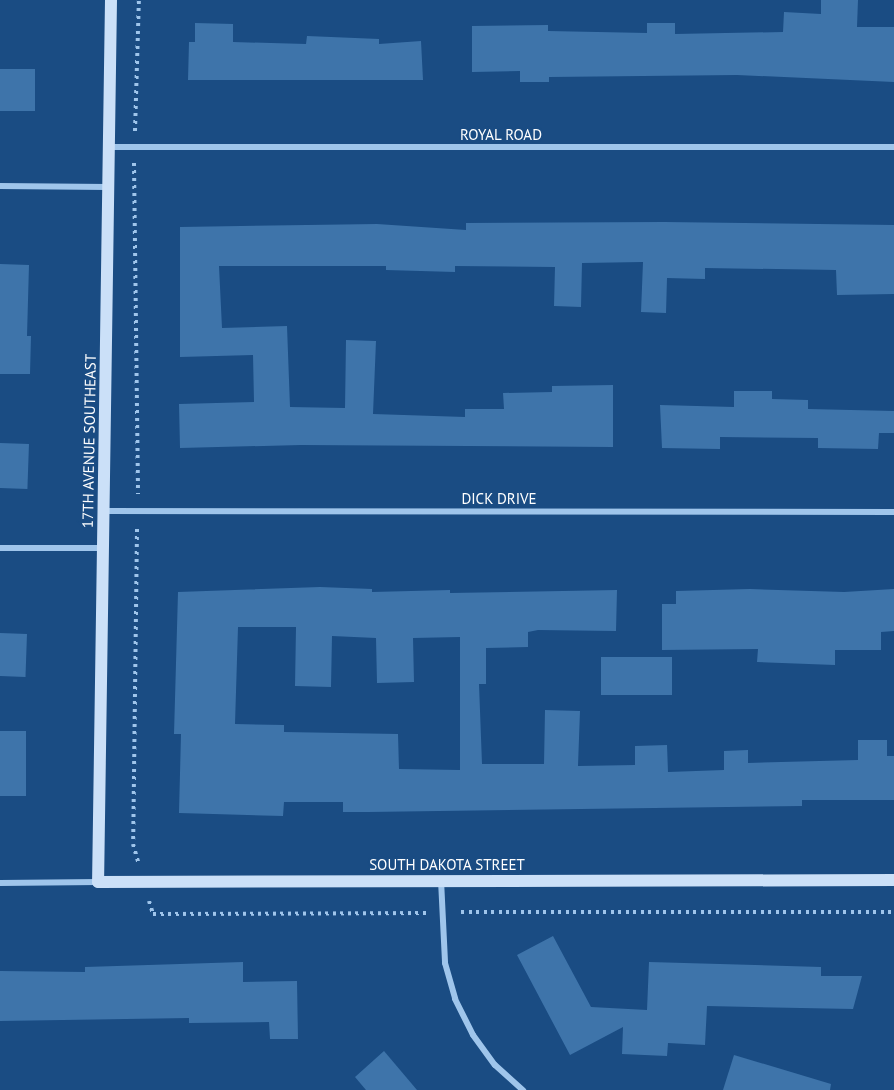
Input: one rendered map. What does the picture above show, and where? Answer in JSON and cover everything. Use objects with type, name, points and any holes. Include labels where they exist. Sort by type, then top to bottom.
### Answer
[{"type":"street","name":"17TH AVENUE SOUTHEAST","points":[[98,882],[111,0]]},
{"type":"street","name":"ROYAL ROAD","points":[[108,147],[894,147]]},
{"type":"street","points":[[0,186],[108,188]]},
{"type":"street","name":"DICK DRIVE","points":[[103,512],[894,512]]},
{"type":"street","points":[[0,548],[102,548]]},
{"type":"street","points":[[441,880],[445,963],[455,999],[473,1035],[495,1065],[523,1090]]},
{"type":"street","name":"SOUTH DAKOTA STREET","points":[[0,883],[894,880]]},
{"type":"path","points":[[139,0],[134,147],[138,511],[133,844],[153,914],[894,912]]},
{"type":"building","points":[[821,0],[858,0],[857,27],[894,27],[894,82],[737,75],[549,77],[549,82],[520,82],[520,71],[472,72],[472,26],[548,25],[548,31],[647,33],[647,23],[675,23],[675,34],[783,32],[784,12],[821,14]]},
{"type":"building","points":[[195,23],[233,24],[233,42],[306,44],[307,36],[379,39],[379,44],[421,41],[423,80],[188,80],[189,42],[195,42]]},
{"type":"building","points":[[0,69],[35,69],[35,111],[0,111]]},
{"type":"building","points":[[664,222],[894,225],[894,294],[837,295],[836,270],[705,268],[705,279],[667,278],[666,313],[641,312],[643,262],[582,263],[581,307],[554,306],[555,267],[455,266],[455,272],[386,270],[386,266],[219,266],[222,328],[287,326],[290,407],[345,408],[346,340],[376,341],[373,414],[465,417],[465,409],[504,409],[503,393],[552,392],[552,386],[613,385],[613,447],[301,445],[180,448],[179,404],[254,402],[253,355],[180,357],[180,227],[377,224],[466,230],[466,223]]},
{"type":"building","points":[[0,264],[29,265],[27,336],[31,336],[30,374],[0,374]]},
{"type":"building","points":[[734,391],[772,391],[772,399],[808,400],[808,409],[894,411],[894,433],[879,433],[878,449],[818,448],[818,438],[720,437],[720,449],[662,448],[660,405],[734,407]]},
{"type":"building","points":[[0,443],[29,444],[27,489],[0,488]]},
{"type":"building","points":[[320,587],[372,589],[372,592],[450,590],[450,593],[617,590],[616,631],[538,630],[528,632],[528,647],[486,648],[486,684],[479,684],[482,764],[544,764],[545,710],[580,711],[578,766],[635,765],[635,746],[667,745],[668,772],[724,770],[724,751],[748,750],[748,763],[858,760],[858,740],[887,740],[887,756],[894,756],[894,800],[802,800],[802,806],[368,812],[343,812],[343,802],[284,802],[283,816],[179,813],[181,734],[174,734],[178,592]],"holes":[[[238,627],[296,627],[295,686],[331,687],[332,636],[376,638],[377,683],[414,682],[413,638],[460,637],[460,770],[399,769],[398,734],[284,732],[284,725],[235,724]]]},
{"type":"building","points":[[750,589],[844,592],[894,589],[894,631],[881,632],[881,650],[835,650],[835,665],[757,662],[758,649],[662,650],[662,604],[676,604],[676,591]]},
{"type":"building","points":[[0,633],[27,634],[25,677],[0,676]]},
{"type":"building","points":[[601,657],[672,657],[672,695],[601,695]]},
{"type":"building","points":[[0,731],[26,731],[26,796],[0,796]]},
{"type":"building","points":[[553,936],[591,1007],[647,1010],[649,962],[821,967],[821,976],[862,976],[853,1009],[707,1006],[705,1045],[668,1043],[667,1056],[622,1054],[623,1027],[570,1055],[517,955]]},
{"type":"building","points":[[243,962],[243,982],[297,981],[298,1039],[270,1039],[269,1022],[189,1023],[189,1018],[0,1021],[0,971],[85,972],[85,967]]},
{"type":"building","points":[[384,1051],[417,1090],[366,1090],[355,1077]]},
{"type":"building","points":[[734,1055],[831,1084],[830,1090],[723,1090]]}]
